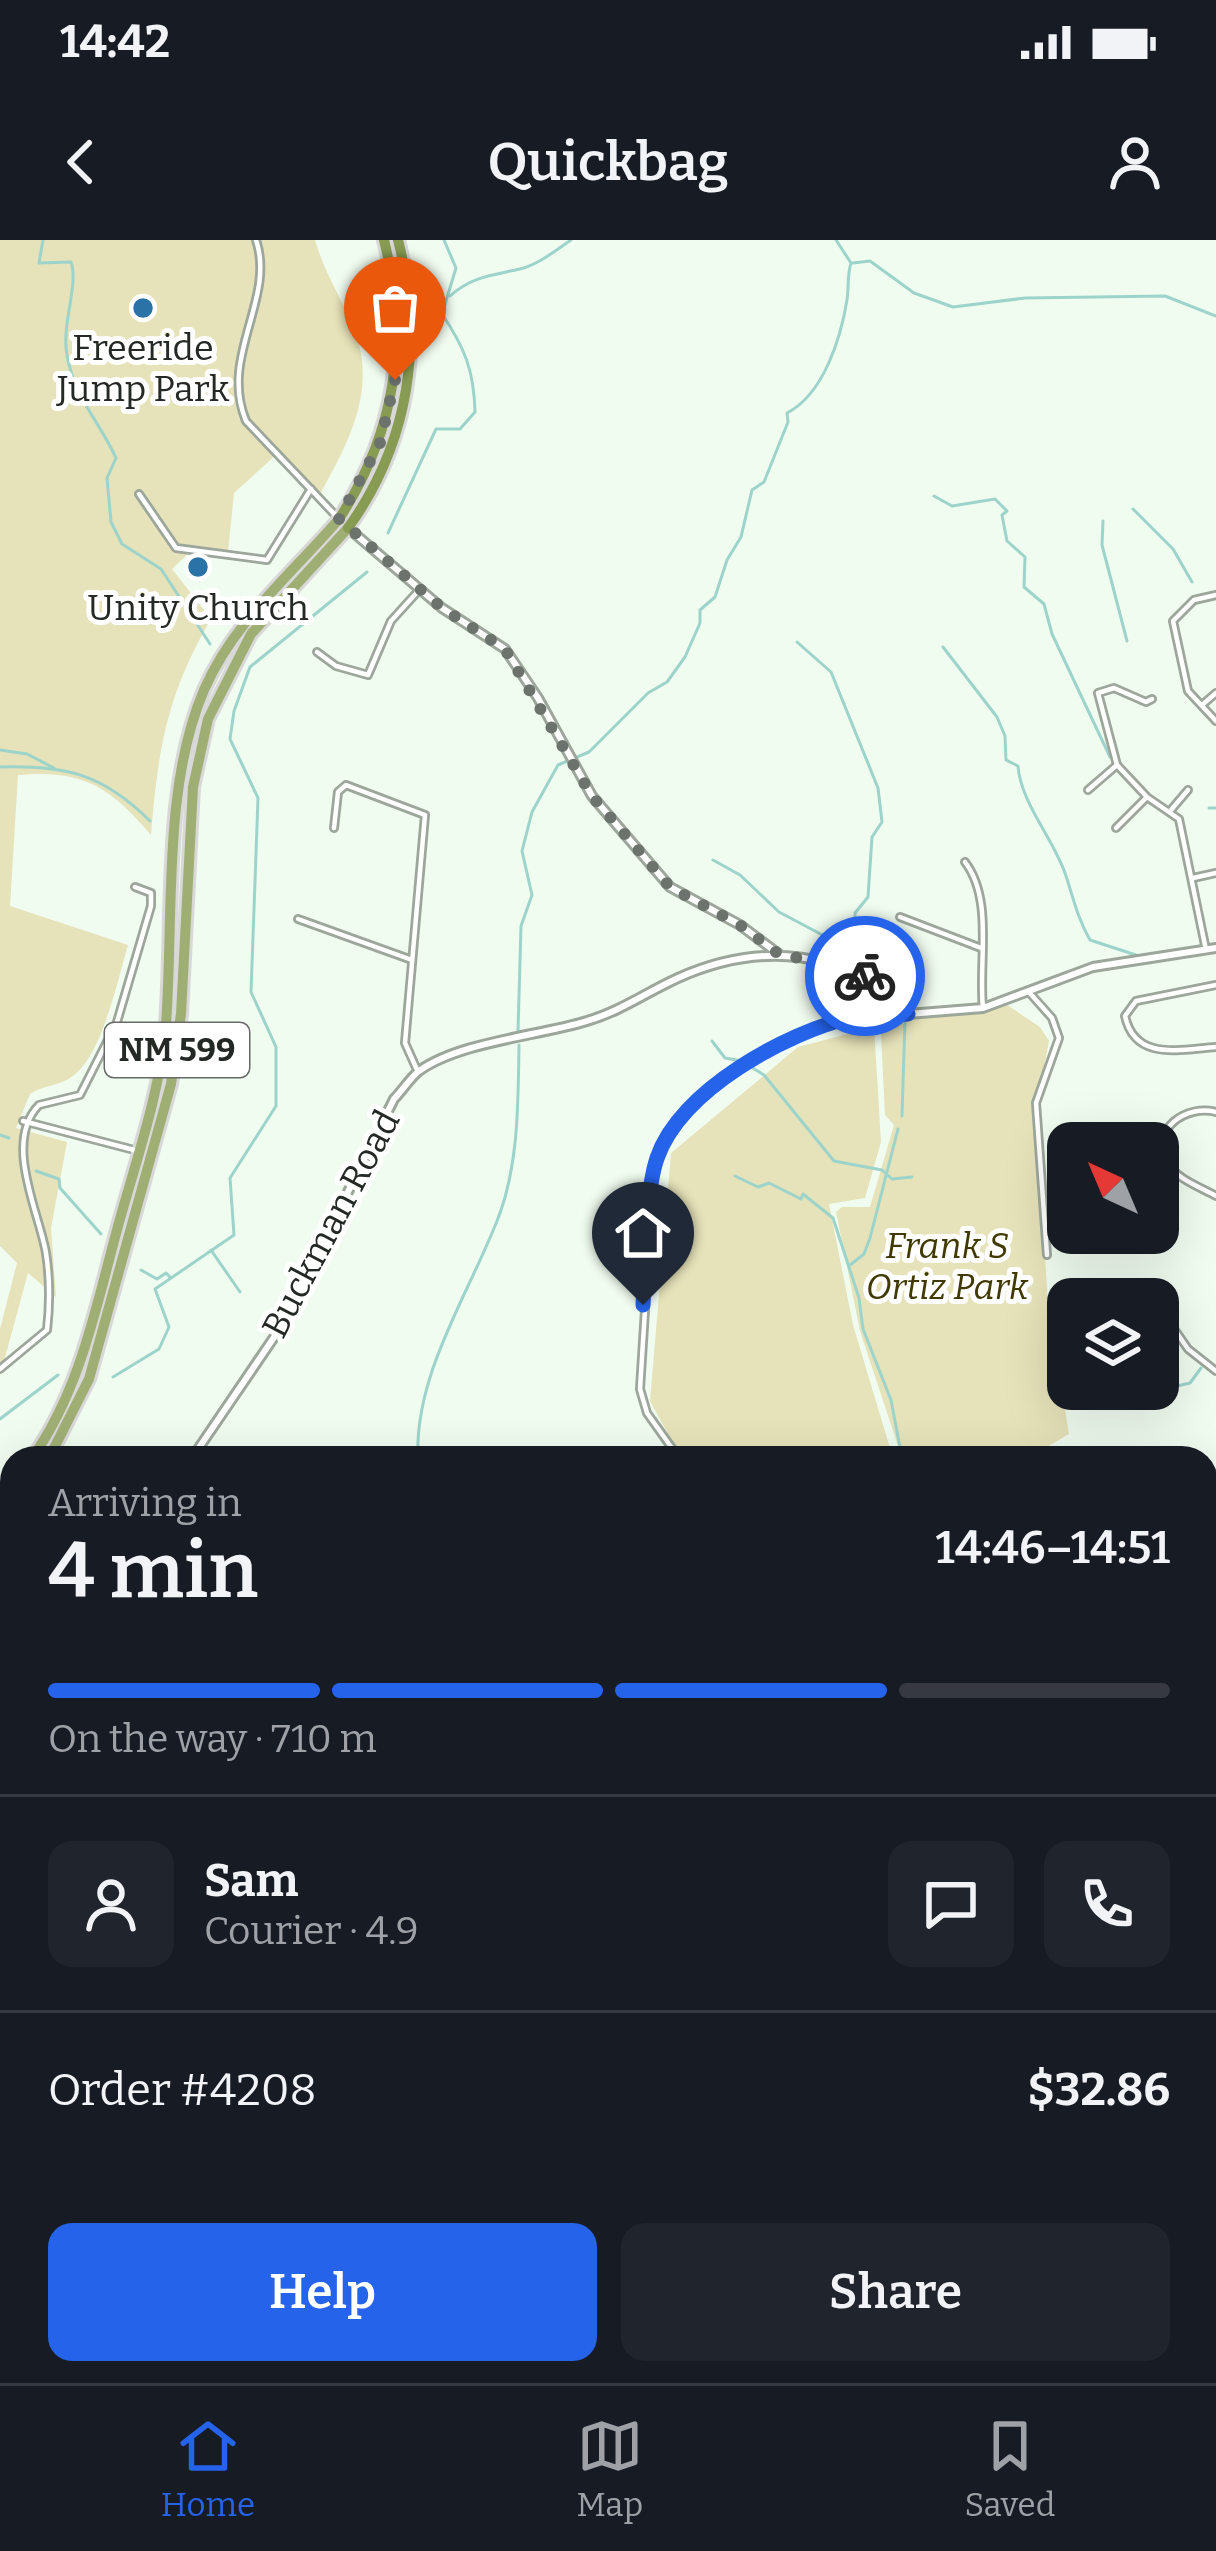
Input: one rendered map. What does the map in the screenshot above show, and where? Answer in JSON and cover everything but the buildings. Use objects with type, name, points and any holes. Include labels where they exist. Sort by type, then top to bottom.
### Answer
[{"type":"highway","name":"NM 599","points":[[40,1446],[76,1373],[163,1052],[179,790],[190,730],[210,678],[237,633],[343,523],[380,443],[395,380],[398,318],[384,240]]},
{"type":"highway","name":"NM 599","points":[[55,1446],[89,1378],[171,1084],[181,1014],[193,788],[208,719],[251,634],[343,523],[386,462],[406,395],[412,326],[398,240]]},
{"type":"street","points":[[256,240],[260,272],[238,367],[237,400],[246,421],[343,523],[513,659],[592,796],[670,887],[740,925],[780,955]]},
{"type":"street","points":[[140,494],[176,548],[259,560],[275,553],[311,489]]},
{"type":"street","points":[[316,652],[336,665],[368,674],[391,621],[420,589]]},
{"type":"street","points":[[1216,595],[1194,600],[1173,621],[1188,691],[1216,722]]},
{"type":"street","points":[[670,1446],[647,1413],[640,1375],[656,1160],[667,1137],[720,1081],[799,1037],[854,1016],[983,1008],[1093,968],[1211,949],[1183,826],[1171,810],[1147,797],[1117,765],[1098,693],[1114,688],[1146,702],[1152,699]]},
{"type":"street","points":[[1202,706],[1216,692]]},
{"type":"street","points":[[1088,790],[1117,765]]},
{"type":"street","points":[[334,828],[338,792],[346,785],[425,815],[405,1043],[418,1072]]},
{"type":"street","points":[[1171,810],[1188,790]]},
{"type":"street","points":[[1116,828],[1147,797]]},
{"type":"street","points":[[965,862],[975,876],[983,1008]]},
{"type":"street","points":[[1192,878],[1216,873]]},
{"type":"street","points":[[0,1369],[46,1330],[49,1313],[42,1234],[26,1186],[27,1122],[39,1105],[80,1095],[118,1022],[151,906],[151,893],[136,887]]},
{"type":"street","points":[[900,917],[982,948]]},
{"type":"street","points":[[298,919],[412,960]]},
{"type":"street","name":"Buckman Road","points":[[200,1446],[281,1327],[394,1099],[418,1072],[451,1056],[610,1014],[700,970],[780,955],[853,969],[908,1014]]},
{"type":"street","points":[[1216,985],[1132,1003],[1126,1010],[1129,1030],[1139,1043],[1159,1050],[1216,1047]]},
{"type":"street","points":[[1028,991],[1052,1018],[1059,1037],[1036,1103],[1047,1256]]},
{"type":"street","points":[[1216,1112],[1197,1109],[1179,1116],[1165,1137],[1167,1162],[1177,1175],[1216,1196]]},
{"type":"street","points":[[27,1122],[139,1151]]},
{"type":"street","points":[[1179,1336],[1216,1371]]},
{"type":"green space","points":[[0,240],[315,240],[353,327],[363,372],[357,414],[319,496],[277,454],[234,493],[228,552],[192,550],[172,569],[211,619],[184,672],[167,723],[151,835],[94,785],[60,775],[18,775],[10,906],[128,945],[108,1015],[83,1066],[63,1082],[30,1094],[16,1128],[67,1142],[51,1228],[56,1297],[28,1273],[0,1376],[0,1329],[17,1263],[0,1246]]},
{"type":"green space","name":"Frank S Ortiz Park","points":[[1001,1001],[1040,1027],[1049,1041],[1036,1110],[1047,1289],[1047,1410],[1065,1410],[1069,1434],[1048,1446],[898,1446],[860,1331],[836,1212],[842,1207],[870,1207],[894,1125],[885,1115],[880,1014],[960,1010]]},
{"type":"green space","points":[[874,1027],[881,1142],[865,1198],[829,1204],[853,1325],[889,1446],[674,1446],[650,1401],[671,1153],[798,1047]]},
{"type":"waterway","points":[[43,240],[39,263],[71,262],[67,355],[81,396],[116,458],[107,478],[111,522],[122,544],[161,569],[210,644]]},
{"type":"waterway","points":[[388,533],[436,429],[460,429],[475,412],[467,360],[442,314],[456,268],[444,240]]},
{"type":"waterway","points":[[450,296],[475,280],[533,264],[571,240]]},
{"type":"waterway","points":[[518,1031],[521,926],[532,895],[522,851],[532,812],[558,765],[589,752],[648,693],[667,682],[685,657],[700,623],[700,610],[715,597],[727,560],[741,537],[752,490],[764,482],[788,422],[787,413],[811,393],[835,347],[851,263],[836,240]]},
{"type":"waterway","points":[[853,263],[870,261],[914,293],[953,307],[1025,298],[1165,296],[1216,316]]},
{"type":"waterway","points":[[934,496],[952,506],[995,499],[1007,511],[1002,515],[1007,541],[1025,557],[1024,587],[1044,604],[1052,634],[1110,757]]},
{"type":"waterway","points":[[1133,509],[1173,549],[1192,582]]},
{"type":"waterway","points":[[1103,521],[1102,545],[1127,641]]},
{"type":"waterway","points":[[113,1377],[159,1349],[169,1327],[155,1289],[234,1235],[230,1178],[276,1106],[276,1047],[251,992],[258,798],[230,739],[234,711],[250,667],[367,572]]},
{"type":"waterway","points":[[797,642],[831,672],[878,788],[882,822],[872,837],[868,897],[855,913],[855,925],[869,968],[903,999]]},
{"type":"waterway","points":[[943,647],[997,717],[1005,736],[1006,760],[1018,766],[1025,795],[1062,865],[1090,940],[1139,956]]},
{"type":"waterway","points":[[0,750],[27,754],[54,768]]},
{"type":"waterway","points":[[0,767],[45,768],[82,776],[116,792],[150,821]]},
{"type":"waterway","points":[[1209,808],[1216,808]]},
{"type":"waterway","points":[[713,860],[740,875],[779,912],[864,957]]},
{"type":"waterway","points":[[902,1116],[905,1020]]},
{"type":"waterway","points":[[712,1041],[725,1058],[742,1061]]},
{"type":"waterway","points":[[418,1446],[434,1366],[497,1221],[510,1178],[519,1045]]},
{"type":"waterway","points":[[748,1065],[764,1075],[834,1161],[882,1170],[892,1179],[912,1177]]},
{"type":"waterway","points":[[850,1265],[864,1254],[870,1238],[898,1129]]},
{"type":"waterway","points":[[0,1135],[9,1138]]},
{"type":"waterway","points":[[36,1171],[59,1179],[60,1188],[101,1234]]},
{"type":"waterway","points":[[735,1176],[758,1187],[769,1183],[801,1199],[803,1194],[833,1218],[859,1298],[863,1329],[891,1400],[900,1446]]},
{"type":"waterway","points":[[211,1250],[240,1292]]},
{"type":"waterway","points":[[141,1270],[157,1279],[166,1273],[170,1277]]},
{"type":"waterway","points":[[1179,1386],[1190,1383],[1201,1368]]},
{"type":"waterway","points":[[0,1419],[58,1375]]},
{"type":"way so far","points":[[395,380],[380,443],[339,519],[442,608],[505,649],[592,796],[680,896],[740,925],[780,955],[843,965],[865,976]]},
{"type":"place","name":"Freeride Jump Park","points":[[143,308]]},
{"type":"place","name":"Unity Church","points":[[198,567]]},
{"type":"route","points":[[643,1305],[656,1160],[667,1137],[690,1108],[746,1064],[854,1016],[908,1014],[865,976]]}]
